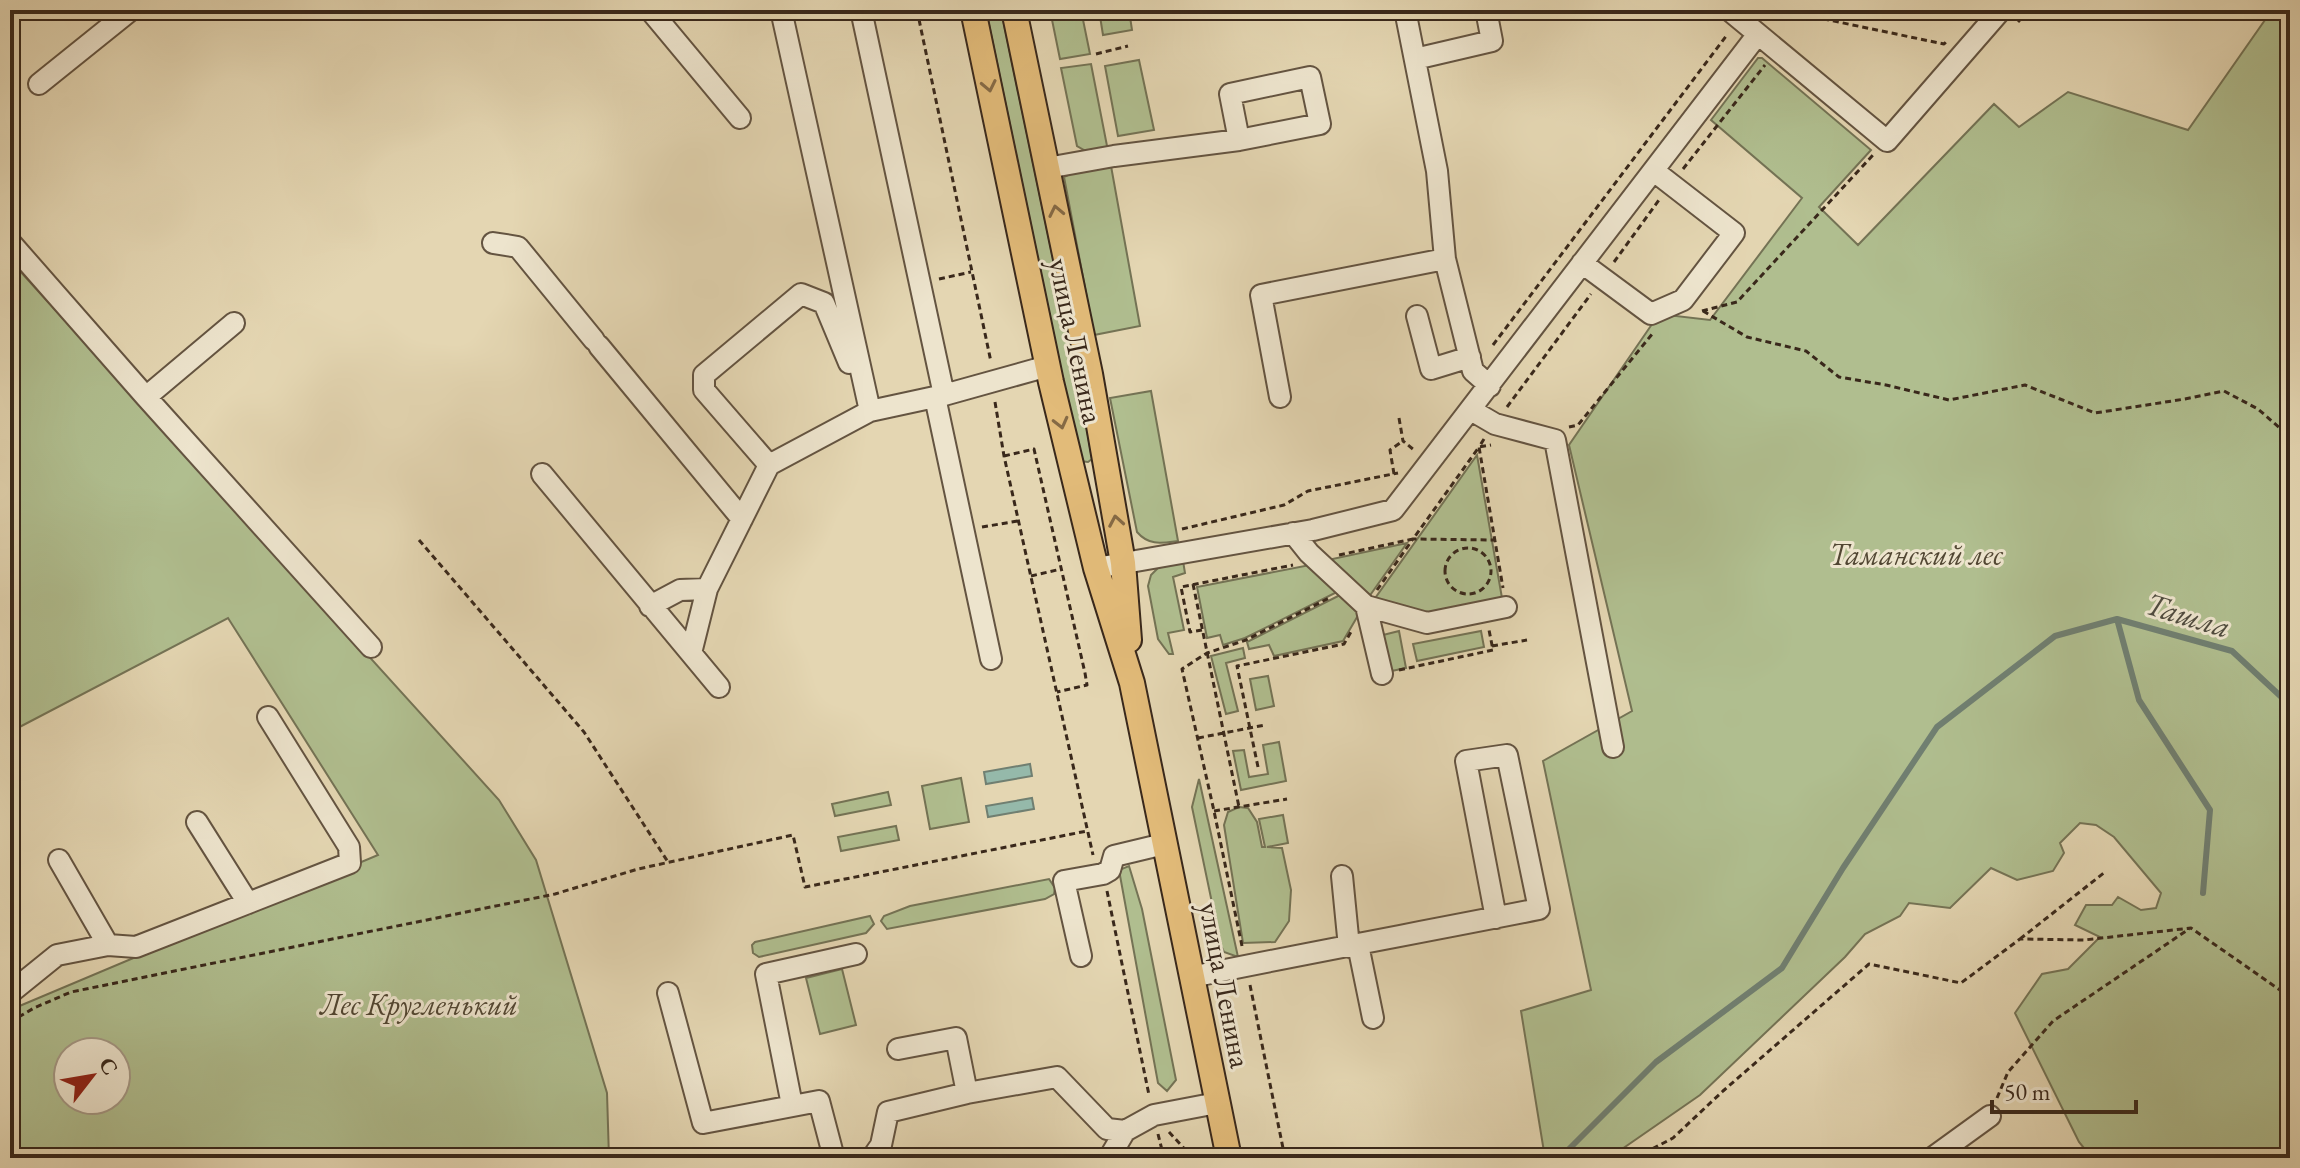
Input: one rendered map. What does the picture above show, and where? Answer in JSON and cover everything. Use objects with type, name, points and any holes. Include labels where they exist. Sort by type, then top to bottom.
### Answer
[{"type":"main road","name":"улица Ленина","points":[[973,10],[1048,366],[1096,568],[1132,683],[1229,1158]]},
{"type":"main road","name":"улица Ленина","points":[[1014,10],[1090,374],[1123,563],[1132,683]]},
{"type":"street","points":[[39,84],[131,10]]},
{"type":"street","points":[[650,10],[740,118]]},
{"type":"street","points":[[781,10],[870,411]]},
{"type":"street","points":[[861,10],[919,283],[963,531],[991,659]]},
{"type":"street","points":[[1405,10],[1437,171],[1445,259],[1471,364],[1490,386]]},
{"type":"street","points":[[1415,59],[1492,41],[1486,10]]},
{"type":"street","points":[[1735,14],[1887,141],[2001,10]]},
{"type":"street","points":[[1096,568],[1293,533],[1393,510],[1582,263],[1663,177],[1758,34]]},
{"type":"street","points":[[1047,168],[1239,140],[1320,124],[1310,77],[1230,94],[1239,140]]},
{"type":"street","points":[[1582,263],[1651,314],[1683,300],[1734,233],[1663,177]]},
{"type":"street","points":[[10,242],[371,647]]},
{"type":"street","points":[[493,243],[518,247],[742,519]]},
{"type":"street","points":[[1280,397],[1261,295],[1445,259]]},
{"type":"street","points":[[769,465],[704,390],[704,375],[801,294],[824,303],[870,411]]},
{"type":"street","points":[[1417,316],[1431,369],[1471,364]]},
{"type":"street","points":[[146,397],[234,323]]},
{"type":"street","points":[[691,653],[707,589],[769,465],[870,411],[1048,366]]},
{"type":"street","points":[[1471,410],[1494,434],[1535,435],[1555,440],[1613,747]]},
{"type":"street","points":[[542,474],[719,687]]},
{"type":"street","points":[[1293,533],[1316,560],[1366,606],[1427,623],[1506,607]]},
{"type":"street","points":[[650,606],[680,590],[707,589]]},
{"type":"street","points":[[1366,606],[1382,674]]},
{"type":"street","points":[[10,993],[57,955],[108,945],[136,947],[350,863],[349,847],[268,717]]},
{"type":"street","points":[[1191,977],[1246,965],[1354,946],[1496,918],[1539,909],[1507,755],[1466,761],[1496,918]]},
{"type":"street","points":[[197,822],[248,903]]},
{"type":"street","points":[[1081,956],[1064,881],[1103,874],[1110,870],[1114,856],[1164,844]]},
{"type":"street","points":[[59,860],[108,945]]},
{"type":"street","points":[[1342,876],[1354,946],[1373,1018]]},
{"type":"street","points":[[792,1105],[766,974],[856,954]]},
{"type":"street","points":[[668,993],[703,1123],[819,1101],[834,1158]]},
{"type":"street","points":[[898,1049],[956,1038],[967,1093]]},
{"type":"street","points":[[872,1158],[881,1145],[888,1112],[967,1093],[1057,1077],[1107,1129],[1125,1131]]},
{"type":"street","points":[[1109,1158],[1125,1131],[1154,1115],[1217,1103]]},
{"type":"street","points":[[1945,1155],[1990,1116]]},
{"type":"path","points":[[917,10],[995,380],[995,410],[1004,456],[1095,865],[1103,874],[1154,1115],[1193,1158]]},
{"type":"path","points":[[1795,10],[1800,14],[1944,44],[1953,33]]},
{"type":"path","points":[[1471,364],[1693,77],[1735,14]]},
{"type":"path","points":[[1096,54],[1128,46]]},
{"type":"path","points":[[1258,767],[1237,666],[1344,644],[1366,606],[1413,539],[1479,447],[1494,434],[1604,277],[1663,177],[1777,49]]},
{"type":"path","points":[[1690,314],[1737,302],[1887,141]]},
{"type":"path","points":[[919,283],[971,272]]},
{"type":"path","points":[[1703,311],[1747,337],[1806,351],[1839,377],[1949,400],[2025,385],[2095,413],[2224,391],[2258,409],[2290,437]]},
{"type":"path","points":[[1535,435],[1578,425],[1654,333]]},
{"type":"path","points":[[1399,418],[1403,441],[1414,450]]},
{"type":"path","points":[[1479,447],[1494,434]]},
{"type":"path","points":[[1182,529],[1284,505],[1308,491],[1396,473],[1390,450],[1403,441]]},
{"type":"path","points":[[1479,447],[1506,607]]},
{"type":"path","points":[[1004,456],[1034,449],[1061,569],[1087,685],[1057,692]]},
{"type":"path","points":[[963,531],[1018,521]]},
{"type":"path","points":[[1202,630],[1190,632],[1181,587],[1413,539],[1496,540]]},
{"type":"path","points":[[419,540],[584,732],[669,863]]},
{"type":"path","points":[[1466,548],[1471,540]]},
{"type":"path","points":[[1466,548],[1482,552],[1488,559],[1490,576],[1486,584],[1473,593],[1457,591],[1447,580],[1445,565],[1448,558],[1459,549],[1466,548]]},
{"type":"path","points":[[1031,576],[1061,569]]},
{"type":"path","points":[[1193,584],[1239,807]]},
{"type":"path","points":[[1285,1158],[1182,669],[1207,653],[1246,640],[1347,589]]},
{"type":"path","points":[[1382,674],[1493,650],[1480,590]]},
{"type":"path","points":[[1492,646],[1527,640]]},
{"type":"path","points":[[1198,738],[1265,725]]},
{"type":"path","points":[[1214,811],[1287,799]]},
{"type":"path","points":[[10,1022],[71,992],[555,894],[638,869],[793,835],[805,887],[1087,831]]},
{"type":"path","points":[[1635,1158],[1673,1138],[1869,964],[1961,983],[2105,872]]},
{"type":"path","points":[[2020,939],[2084,940],[2191,928],[2290,997]]},
{"type":"path","points":[[1990,1116],[2008,1072],[2053,1021],[2191,928]]},
{"type":"green space","points":[[986,10],[1001,10],[1078,378],[1092,459],[1088,462],[1080,461]]},
{"type":"green space","points":[[1050,10],[1081,10],[1090,54],[1060,59]]},
{"type":"green space","points":[[1099,10],[1129,10],[1132,30],[1103,35]]},
{"type":"green space","name":"Таманский лес","points":[[2272,10],[2290,10],[2290,1158],[2092,1158],[2079,1142],[2015,1013],[2042,974],[2068,969],[2100,937],[2075,925],[2086,905],[2112,905],[2118,897],[2141,910],[2156,908],[2161,893],[2114,837],[2096,825],[2080,823],[2060,843],[2064,853],[2053,871],[2017,880],[1991,868],[1950,908],[1909,903],[1900,916],[1865,934],[1845,957],[1700,1095],[1609,1158],[1545,1158],[1521,1011],[1591,990],[1543,761],[1632,711],[1569,445],[1659,314],[1710,320],[1802,198],[1711,120],[1758,58],[1762,58],[1871,150],[1819,207],[1858,245],[1994,104],[2019,127],[2068,92],[2188,130]]},
{"type":"green space","points":[[1139,60],[1154,130],[1118,136],[1105,66]]},
{"type":"green space","points":[[1091,64],[1108,151],[1091,154],[1077,146],[1061,68]]},
{"type":"green space","points":[[1111,166],[1140,326],[1094,335],[1064,177]]},
{"type":"green space","name":"Лес Кругленький","points":[[10,260],[499,800],[536,860],[607,1093],[609,1158],[10,1158],[10,1010],[378,855],[228,618],[10,732]]},
{"type":"green space","points":[[1151,391],[1178,541],[1151,542],[1137,532],[1110,398]]},
{"type":"green space","points":[[1477,455],[1502,598],[1411,616],[1371,604]]},
{"type":"green space","points":[[1407,543],[1366,601],[1323,561]]},
{"type":"green space","points":[[1183,561],[1185,573],[1173,577],[1184,630],[1168,633],[1173,654],[1169,654],[1158,639],[1148,586],[1151,575],[1158,568]]},
{"type":"green space","points":[[1315,564],[1343,589],[1245,638],[1223,645],[1220,635],[1207,638],[1197,587]]},
{"type":"green space","points":[[1346,592],[1363,607],[1343,641],[1274,656],[1269,645],[1249,649],[1247,642]]},
{"type":"green space","points":[[1399,631],[1406,668],[1382,673],[1375,637]]},
{"type":"green space","points":[[1481,631],[1484,647],[1417,661],[1413,644]]},
{"type":"green space","points":[[1243,648],[1245,658],[1226,663],[1238,711],[1226,714],[1211,656]]},
{"type":"green space","points":[[1268,676],[1274,706],[1256,710],[1250,679]]},
{"type":"green space","points":[[1279,742],[1286,781],[1241,790],[1233,751],[1244,750],[1249,777],[1268,774],[1263,745]]},
{"type":"green space","points":[[961,778],[969,822],[930,829],[922,786]]},
{"type":"green space","points":[[1199,779],[1238,957],[1224,952],[1221,946],[1192,807]]},
{"type":"green space","points":[[888,792],[891,805],[835,816],[832,804]]},
{"type":"green space","points":[[1239,807],[1248,808],[1257,822],[1262,847],[1265,847],[1259,819],[1283,815],[1288,843],[1267,847],[1282,848],[1291,890],[1289,921],[1275,942],[1243,943],[1224,825],[1228,812]]},
{"type":"green space","points":[[896,826],[899,840],[841,851],[838,837]]},
{"type":"green space","points":[[1129,866],[1142,909],[1176,1080],[1167,1091],[1158,1083],[1119,870]]},
{"type":"green space","points":[[1049,879],[1055,888],[1054,894],[1045,899],[887,929],[881,921],[884,916],[910,906]]},
{"type":"green space","points":[[870,916],[874,924],[866,933],[759,957],[753,953],[752,945],[755,942]]},
{"type":"green space","points":[[842,969],[856,1025],[820,1034],[806,978]]},
{"type":"shaded area","points":[[1030,764],[1032,776],[986,784],[984,772]]},
{"type":"shaded area","points":[[1032,798],[1034,809],[988,817],[986,806]]},
{"type":"waterway","points":[[2117,619],[2139,700],[2210,810],[2203,893]]},
{"type":"waterway","name":"Ташла","points":[[1560,1158],[1656,1062],[1782,968],[1843,868],[1937,727],[2055,636],[2117,619],[2232,651],[2290,705]]}]
